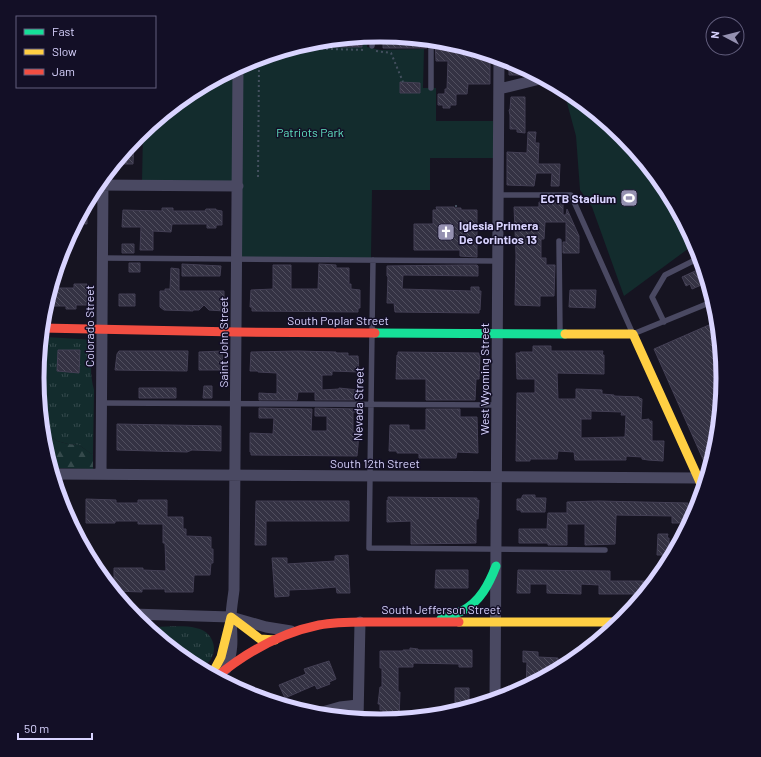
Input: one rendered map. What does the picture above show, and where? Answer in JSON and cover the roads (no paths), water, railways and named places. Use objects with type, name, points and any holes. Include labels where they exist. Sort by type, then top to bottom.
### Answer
[{"type":"street","name":"West Wyoming Street","points":[[495,695],[499,64]]},
{"type":"street","name":"Saint John Street","points":[[226,669],[230,661],[232,642],[233,631],[231,617],[234,590],[238,74]]},
{"type":"street","points":[[499,89],[535,80]]},
{"type":"street","points":[[108,182],[238,186]]},
{"type":"street","name":"Colorado Street","points":[[101,192],[101,474]]},
{"type":"street","name":"South Poplar Street","points":[[48,328],[236,332],[497,332],[633,334]]},
{"type":"street","points":[[633,334],[700,483]]},
{"type":"street","name":"South 12th Street","points":[[58,474],[698,478]]},
{"type":"street","points":[[433,622],[463,610],[476,600],[488,586],[496,566]]},
{"type":"street","points":[[141,614],[231,617],[282,630],[303,630]]},
{"type":"street","points":[[231,617],[260,639],[276,640]]},
{"type":"street","points":[[214,671],[221,656],[231,617]]},
{"type":"street","points":[[358,714],[360,622]]},
{"type":"street","name":"South Jefferson Street","points":[[220,674],[262,646],[303,630],[320,626],[360,622],[610,624]]},
{"type":"street","points":[[327,711],[340,707],[358,705]]},
{"type":"lane","points":[[431,46],[431,88]]},
{"type":"lane","points":[[498,195],[571,195],[633,334],[709,304]]},
{"type":"lane","points":[[559,241],[560,333]]},
{"type":"lane","points":[[102,258],[498,261]]},
{"type":"lane","name":"Nevada Street","points":[[373,260],[369,548],[496,549]]},
{"type":"lane","points":[[664,322],[652,298],[665,275],[695,260]]},
{"type":"lane","points":[[102,403],[497,405]]},
{"type":"lane","points":[[496,549],[605,550]]},
{"type":"place","name":"ECTB Stadium","points":[[629,198]]},
{"type":"place","name":"Iglesia Primera De Corintios 13","points":[[446,232]]},
{"type":"park label","name":"Patriots Park","points":[[310,132]]}]
